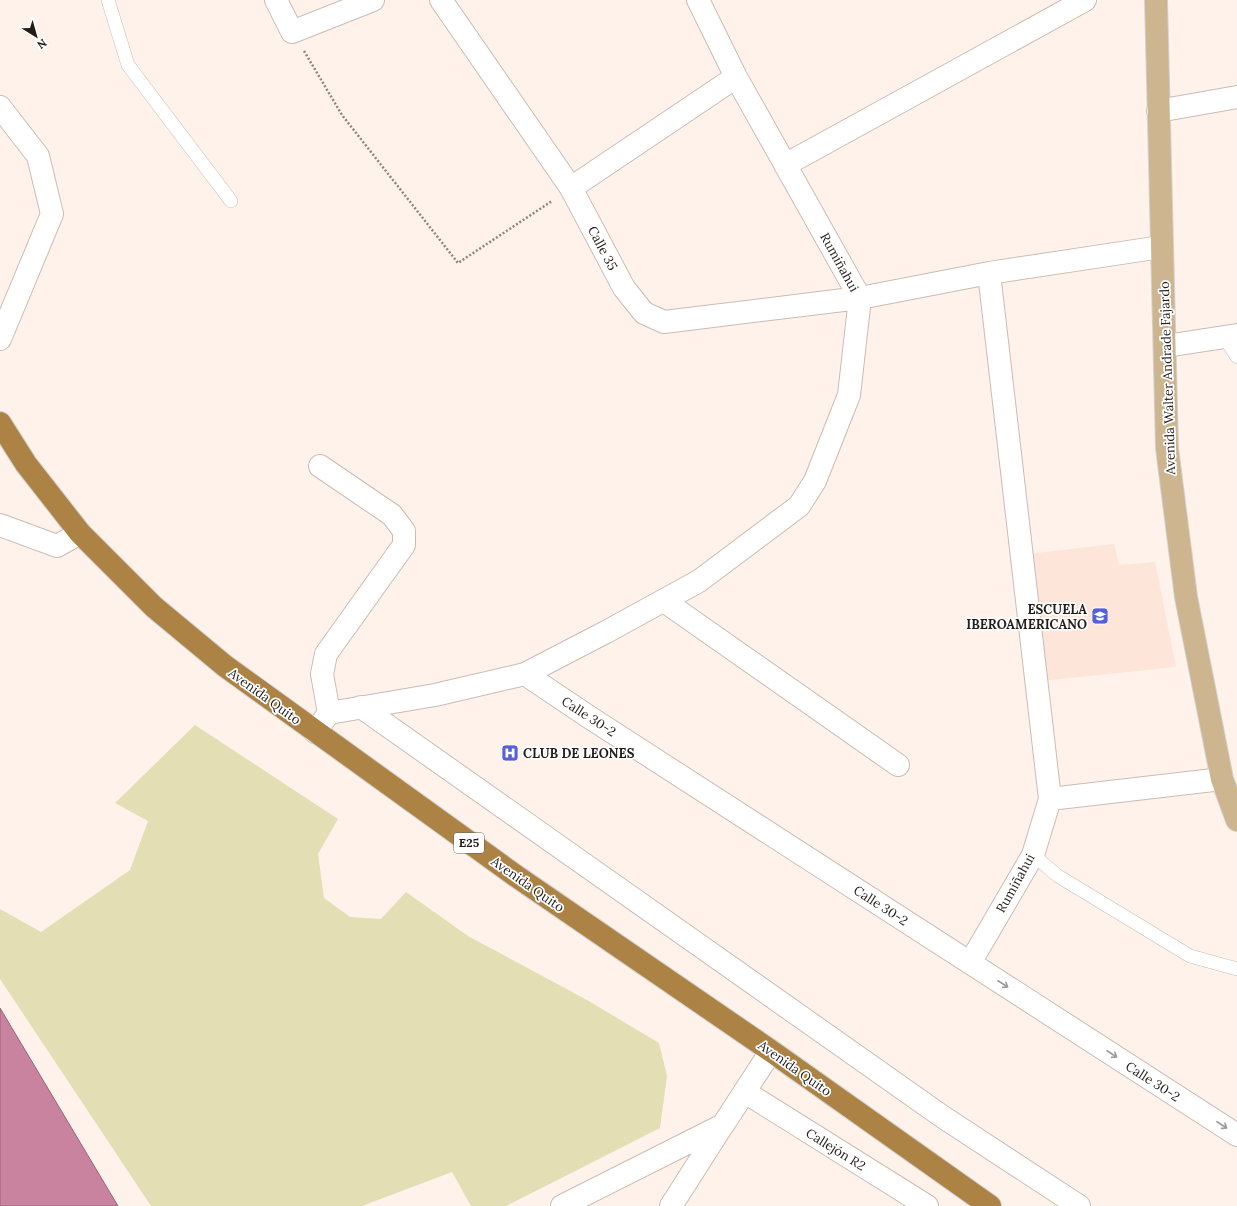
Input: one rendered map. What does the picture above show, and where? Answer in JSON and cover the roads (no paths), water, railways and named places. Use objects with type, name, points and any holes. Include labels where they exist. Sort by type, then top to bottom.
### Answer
[{"type":"highway","name":"Avenida Quito","points":[[0,423],[26,464],[80,533],[154,607],[224,666],[516,876],[771,1051],[990,1206]]},
{"type":"main road","name":"Avenida Walter Andrade Fajardo","points":[[1156,0],[1161,247],[1166,346],[1167,448],[1186,597],[1222,779],[1237,820]]},
{"type":"street","points":[[276,0],[292,32],[372,0]]},
{"type":"street","name":"Calle 35","points":[[441,0],[571,188],[624,288],[644,313],[664,322],[860,298]]},
{"type":"street","name":"Rumiñahui","points":[[698,0],[736,77],[860,298],[989,273],[1161,247]]},
{"type":"street","points":[[785,164],[1085,0]]},
{"type":"street","points":[[571,188],[736,77]]},
{"type":"street","points":[[1158,111],[1237,97]]},
{"type":"street","points":[[0,106],[38,156],[52,214],[0,338]]},
{"type":"street","points":[[989,273],[1050,799],[1222,779]]},
{"type":"street","points":[[315,732],[329,713],[435,695],[526,674],[699,581],[799,506],[815,481],[849,395],[860,298]]},
{"type":"street","points":[[1166,346],[1231,336]]},
{"type":"street","points":[[320,466],[392,515],[404,531],[404,545],[326,654],[322,674],[329,713]]},
{"type":"street","points":[[0,525],[57,546],[80,533]]},
{"type":"street","points":[[664,601],[898,765]]},
{"type":"street","name":"Calle 30-2","points":[[526,674],[1237,1135]]},
{"type":"street","points":[[361,707],[943,1118],[1079,1206]]},
{"type":"street","name":"Rumiñahui","points":[[970,963],[1033,855],[1050,799]]},
{"type":"street","points":[[671,1206],[771,1051]]},
{"type":"street","name":"Callejón R2","points":[[745,1092],[927,1206]]},
{"type":"street","points":[[562,1206],[723,1126]]},
{"type":"lane","points":[[108,0],[128,65],[231,201]]},
{"type":"lane","points":[[1231,336],[1237,357]]},
{"type":"lane","points":[[1033,855],[1058,876],[1190,956],[1237,969]]},
{"type":"place","name":"ESCUELA IBEROAMERICANO","points":[[1100,616]]},
{"type":"place","name":"CLUB DE LEONES","points":[[510,753]]}]
